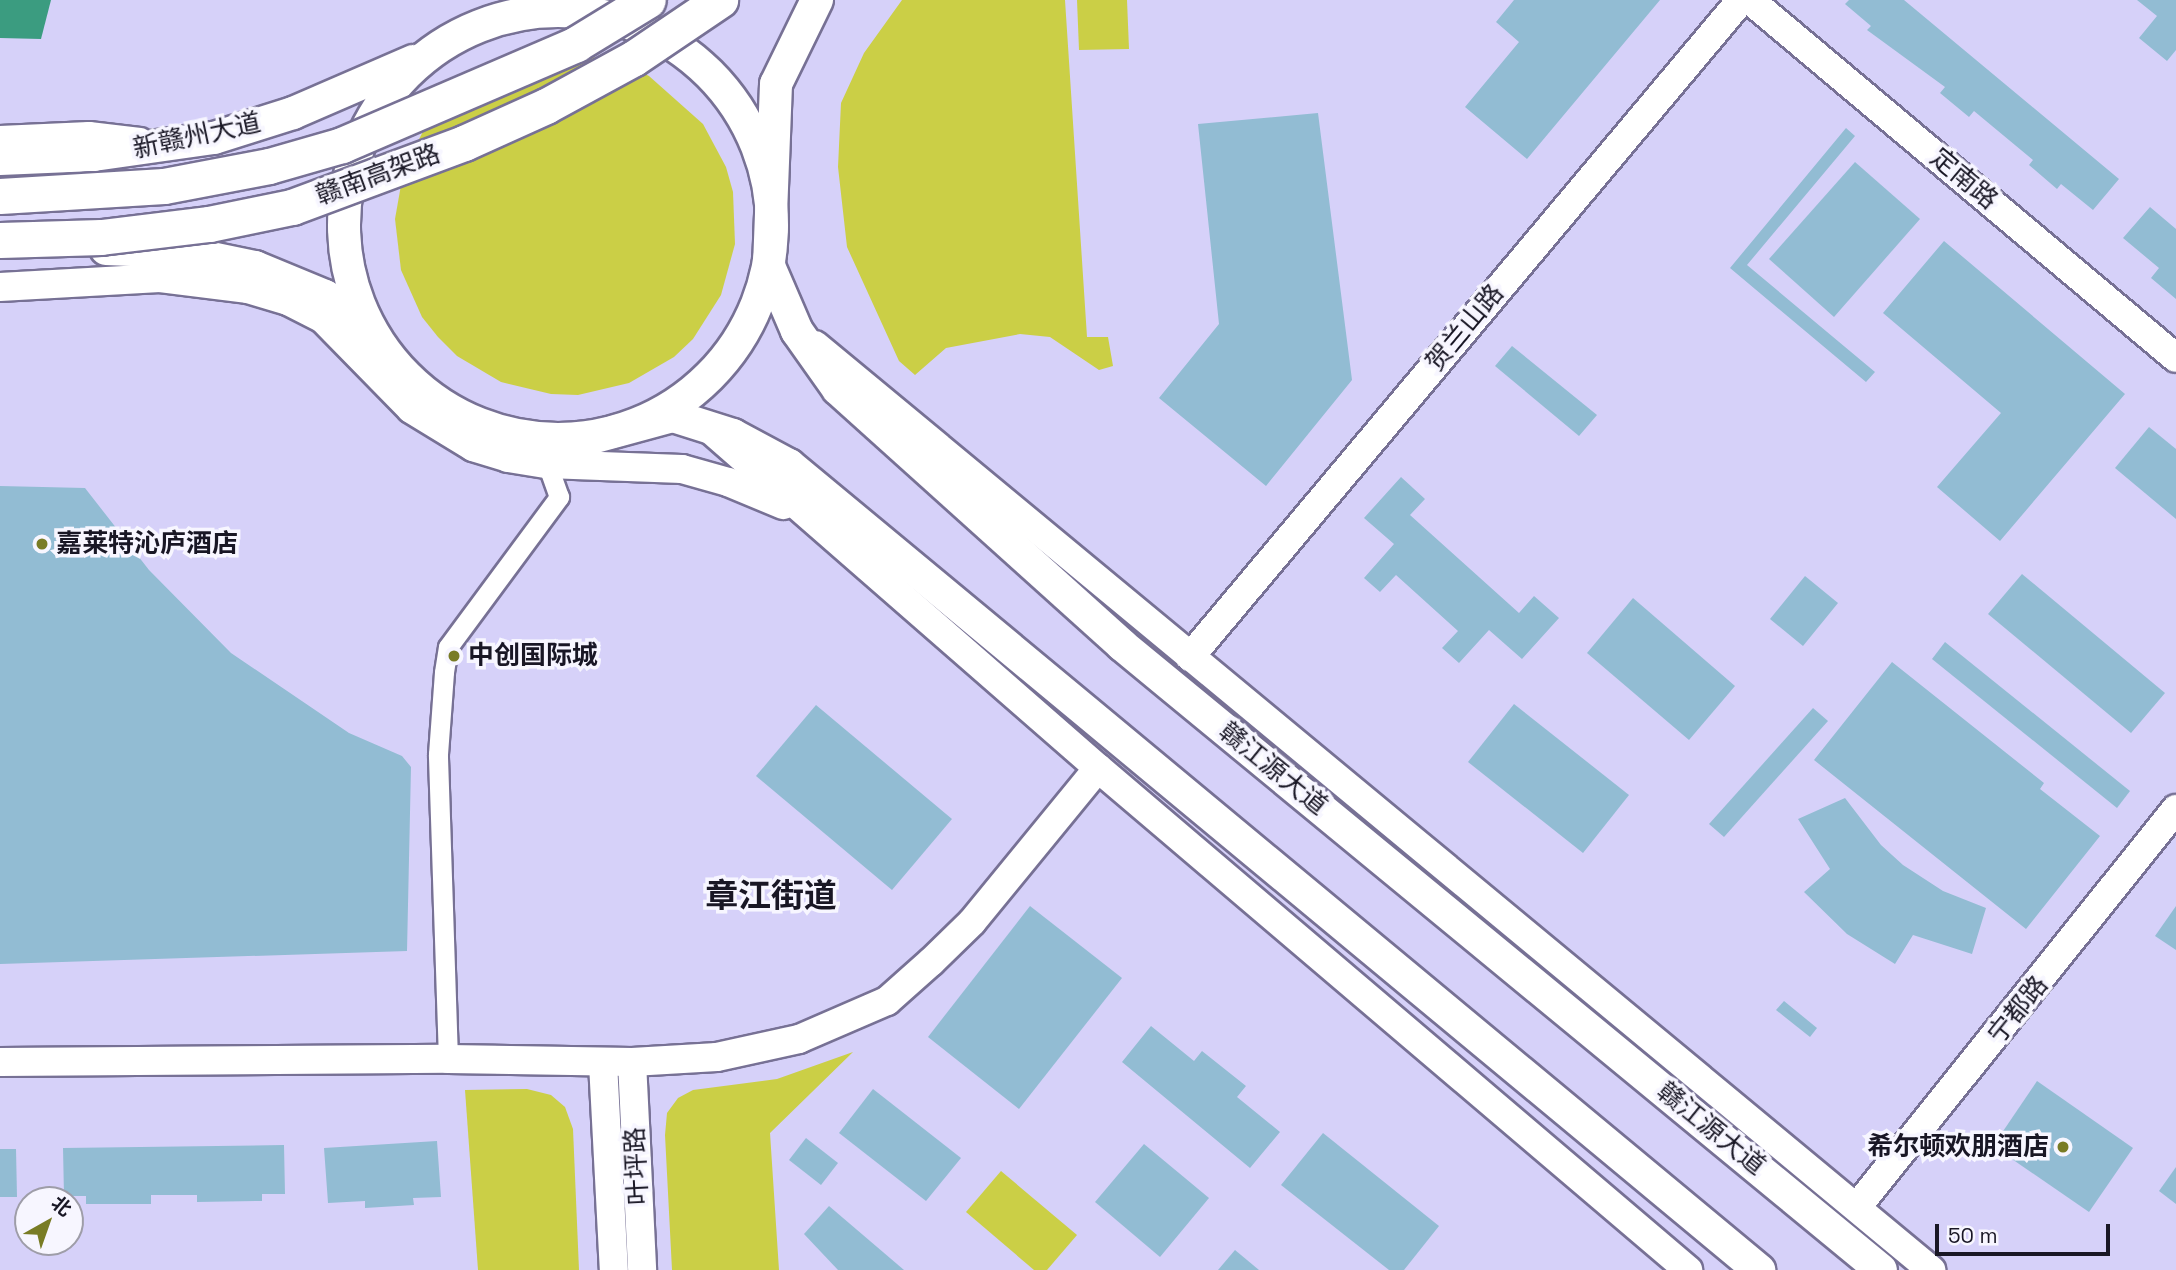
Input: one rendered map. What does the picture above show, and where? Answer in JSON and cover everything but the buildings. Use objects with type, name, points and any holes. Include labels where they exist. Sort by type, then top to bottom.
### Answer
[{"type":"highway","name":"赣南高架路","points":[[0,196],[164,186],[269,166],[342,145],[576,44],[649,0]]},
{"type":"highway","name":"赣南高架路","points":[[0,240],[155,230],[292,207],[464,143],[545,106],[635,58],[720,0]]},
{"type":"main road","points":[[394,362],[369,327],[353,288],[344,246],[344,203],[352,162],[368,122],[392,87],[422,57],[520,0]]},
{"type":"main road","points":[[771,199],[776,84],[817,0]]},
{"type":"main road","points":[[477,25],[515,14],[554,10],[631,23],[666,40],[698,64],[747,124],[762,160],[771,199]]},
{"type":"main road","name":"新赣州大道","points":[[0,159],[174,146],[293,113],[422,57]]},
{"type":"main road","name":"赣江源大道","points":[[771,199],[772,240],[769,266],[797,331],[862,414],[1122,645],[1881,1270]]},
{"type":"main road","points":[[594,436],[658,414],[703,383],[730,353],[751,318],[765,280],[772,240]]},
{"type":"main road","points":[[0,253],[145,248],[255,267],[358,316],[394,362],[424,391],[458,415],[542,451],[673,416],[703,424],[762,449],[815,484],[1759,1270]]},
{"type":"street","name":"贺兰山路","points":[[1190,657],[1741,0]]},
{"type":"street","name":"定南路","points":[[1750,0],[2176,358]]},
{"type":"street","points":[[0,140],[89,136],[174,146]]},
{"type":"street","points":[[0,287],[160,278],[248,289],[288,301],[322,318],[388,388],[442,429],[508,458],[542,451],[681,469],[728,482],[814,520]]},
{"type":"street","points":[[797,331],[1931,1270]]},
{"type":"street","points":[[703,424],[1098,768],[1688,1270]]},
{"type":"street","points":[[448,1059],[438,754],[444,672],[448,647],[559,496],[542,451]]},
{"type":"street","points":[[0,1062],[448,1059],[603,1063],[717,1057],[799,1039],[887,1002],[972,922],[1098,768]]},
{"type":"street","name":"宁都路","points":[[1857,1208],[2176,809]]},
{"type":"street","name":"叶坪路","points":[[632,1062],[642,1270]]},
{"type":"street","name":"叶坪路","points":[[603,1063],[614,1270]]},
{"type":"shaded area","points":[[0,0],[51,0],[41,39],[0,38]]},
{"type":"shaded area","points":[[902,0],[1065,0],[1087,337],[1108,337],[1113,366],[1099,370],[1050,337],[1020,334],[946,348],[915,375],[899,361],[847,247],[838,167],[841,103],[864,53]]},
{"type":"shaded area","points":[[1077,0],[1127,0],[1129,49],[1079,50]]},
{"type":"shaded area","points":[[580,54],[627,65],[649,76],[703,124],[726,167],[733,192],[735,244],[721,295],[693,339],[674,357],[629,383],[578,395],[551,394],[501,382],[457,356],[438,337],[422,317],[401,270],[395,219],[404,168],[428,122]]},
{"type":"shaded area","points":[[853,1052],[770,1133],[779,1270],[672,1270],[665,1135],[667,1113],[678,1098],[693,1090],[777,1079]]},
{"type":"shaded area","points":[[527,1089],[551,1095],[565,1107],[573,1129],[579,1270],[478,1270],[465,1090]]},
{"type":"shaded area","points":[[1001,1171],[1077,1235],[1047,1270],[1034,1270],[966,1212]]},
{"type":"place","name":"嘉莱特沁庐酒店","points":[[42,544]]},
{"type":"place","name":"中创国际城","points":[[454,656]]},
{"type":"place","name":"希尔顿欢朋酒店","points":[[2063,1147]]},
{"type":"district","name":"章江街道","points":[[771,897]]}]
